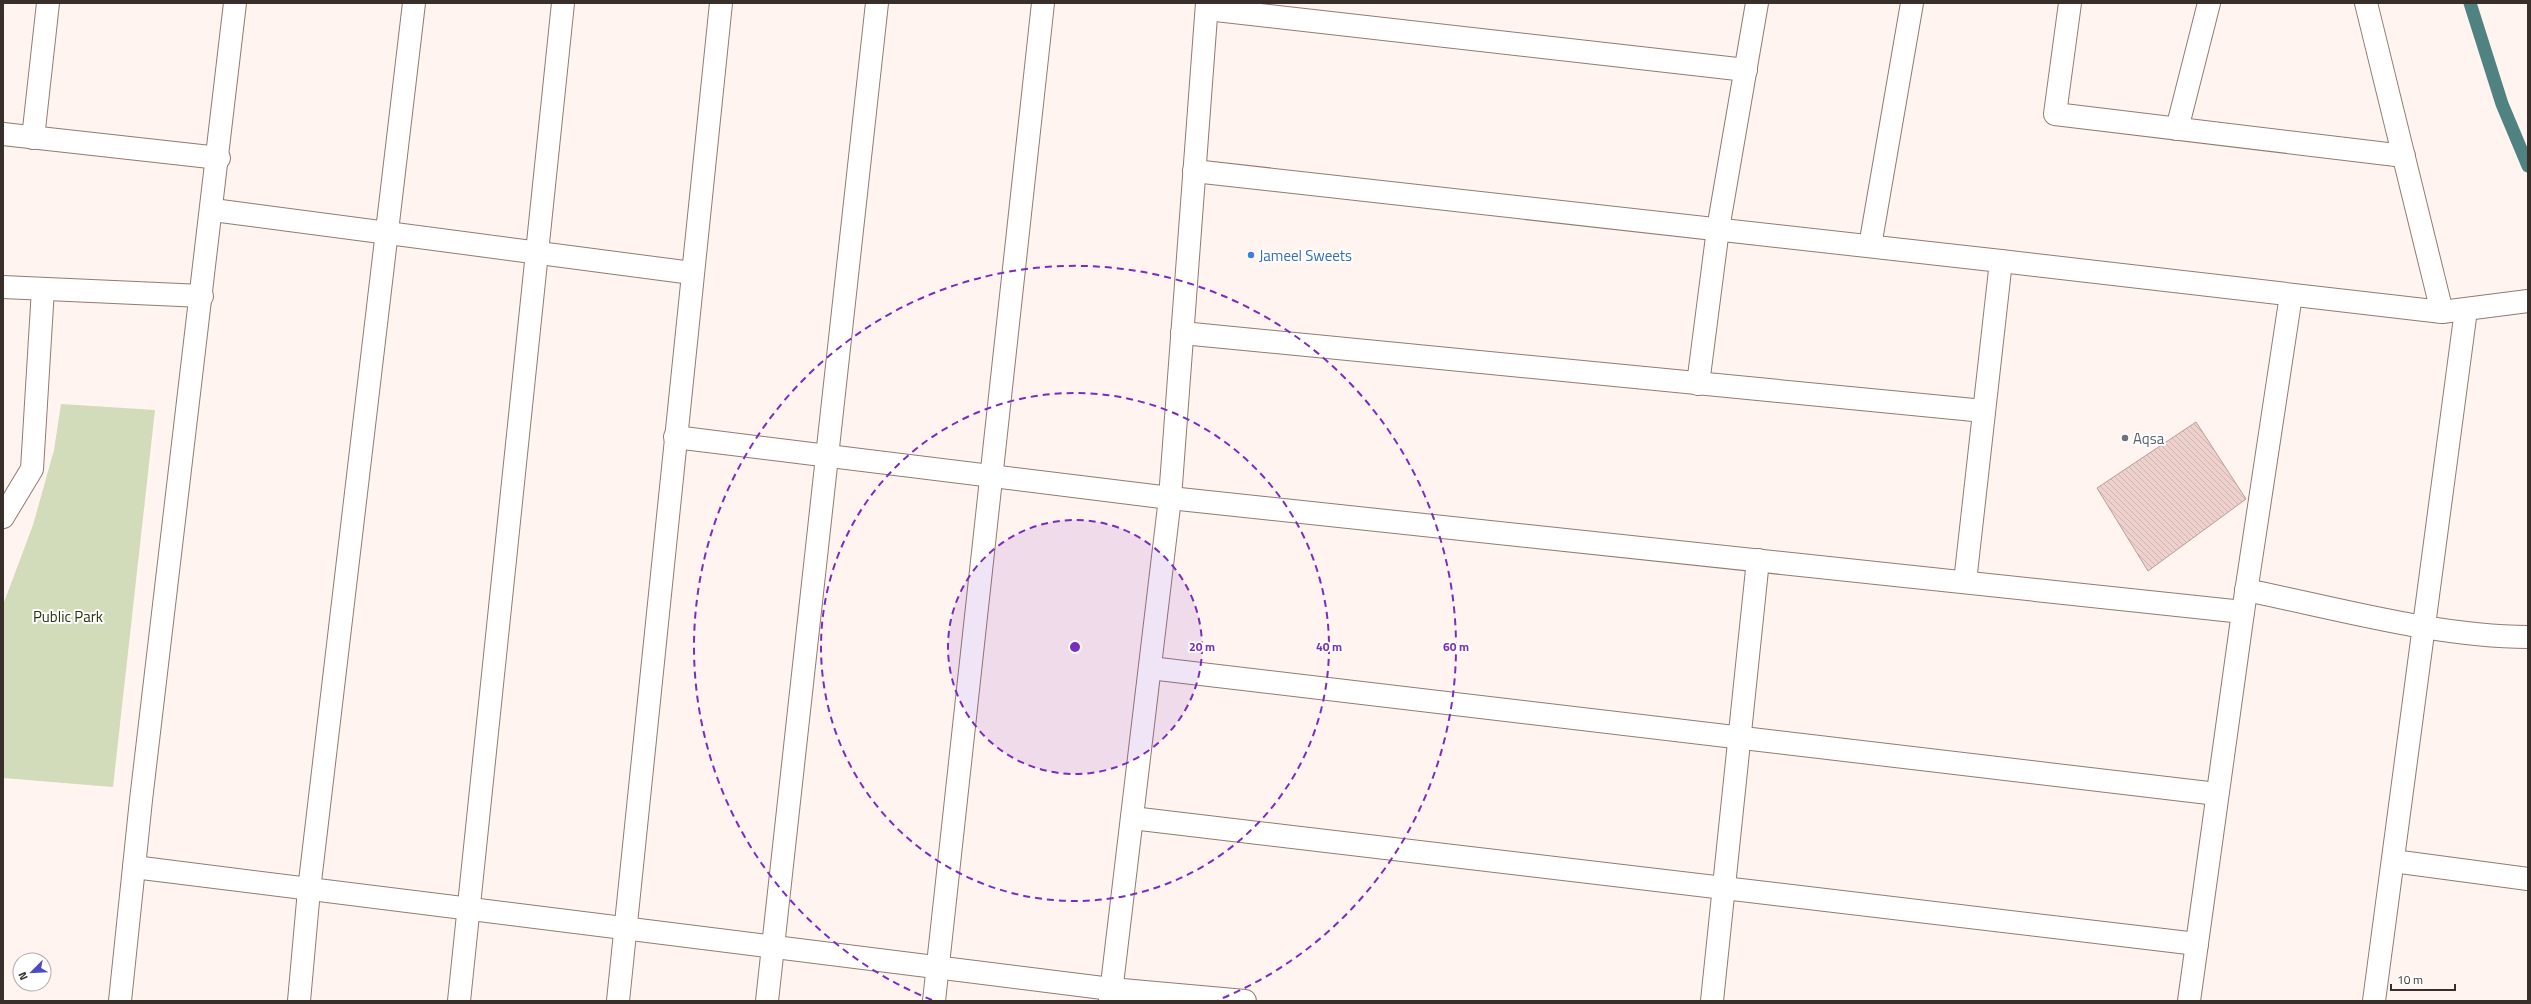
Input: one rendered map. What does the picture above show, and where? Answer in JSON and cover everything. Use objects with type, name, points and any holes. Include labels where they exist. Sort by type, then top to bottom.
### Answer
[{"type":"street","points":[[33,138],[48,3]]},
{"type":"street","points":[[120,1001],[134,867],[213,210],[235,3]]},
{"type":"street","points":[[299,1001],[310,890],[414,3]]},
{"type":"street","points":[[459,1001],[467,908],[563,3]]},
{"type":"street","points":[[618,1001],[624,928],[721,3]]},
{"type":"street","points":[[767,1001],[877,3]]},
{"type":"street","points":[[934,1001],[1043,3]]},
{"type":"street","points":[[1698,384],[1718,229],[1757,3]]},
{"type":"street","points":[[1870,246],[1912,3]]},
{"type":"street","points":[[2070,3],[2055,114],[2404,156]]},
{"type":"street","points":[[2177,129],[2209,3]]},
{"type":"street","points":[[2366,3],[2442,312]]},
{"type":"street","points":[[1111,995],[1170,498],[1207,6],[1746,70]]},
{"type":"street","points":[[3,134],[218,158]]},
{"type":"street","points":[[1194,171],[1870,246],[2442,312],[2466,310],[2528,300]]},
{"type":"street","points":[[213,210],[692,272]]},
{"type":"street","points":[[1965,582],[2001,261]]},
{"type":"street","points":[[3,287],[202,296]]},
{"type":"street","points":[[3,518],[32,469],[43,289]]},
{"type":"street","points":[[2189,1001],[2246,590],[2291,295]]},
{"type":"street","points":[[2374,1001],[2466,310]]},
{"type":"street","points":[[1182,333],[1984,411]]},
{"type":"street","points":[[675,437],[1170,498],[2243,612]]},
{"type":"street","points":[[1712,1001],[1758,560]]},
{"type":"street","points":[[2246,590],[2424,626],[2501,637],[2528,637]]},
{"type":"street","points":[[1150,668],[2218,794]]},
{"type":"street","points":[[1132,818],[2197,944]]},
{"type":"street","points":[[2393,861],[2528,879]]},
{"type":"street","points":[[134,867],[938,967],[1111,995],[1245,1001]]},
{"type":"green space","name":"Public Park","points":[[61,404],[155,410],[113,787],[3,778],[3,605],[33,525],[54,450]]},
{"type":"building","points":[[2196,422],[2246,499],[2148,571],[2097,488]]},
{"type":"waterway","points":[[2470,3],[2502,104],[2528,166]]},
{"type":"place","name":"Jameel Sweets","points":[[1251,255]]},
{"type":"place","name":"Aqsa","points":[[2125,438]]}]
